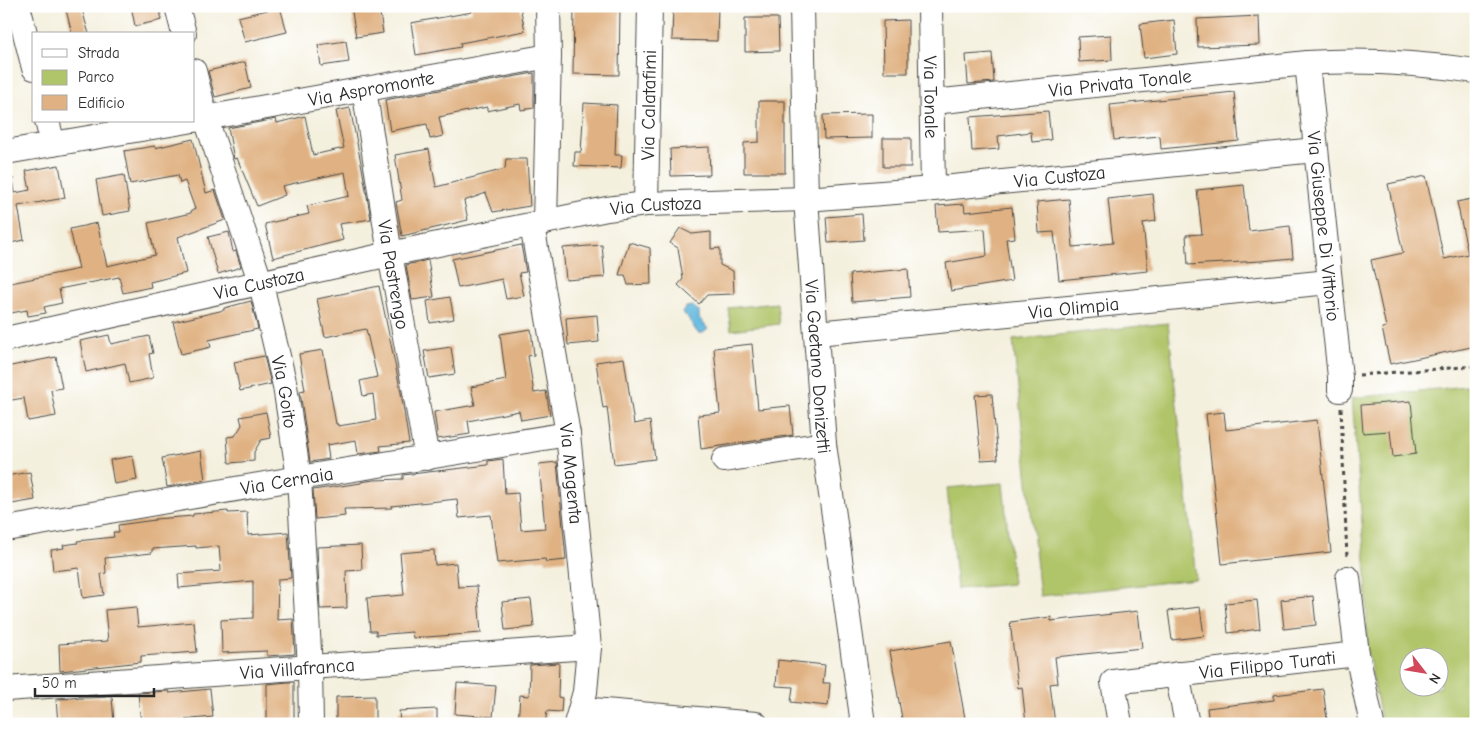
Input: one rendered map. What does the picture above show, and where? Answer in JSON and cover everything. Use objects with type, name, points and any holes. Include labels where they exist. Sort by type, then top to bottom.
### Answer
[{"type":"street","points":[[18,6],[32,60]]},
{"type":"street","points":[[177,6],[184,32]]},
{"type":"street","name":"Via Magenta","points":[[548,6],[550,56],[538,224],[568,434],[589,647],[588,676],[579,716]]},
{"type":"street","name":"Via Calatafimi","points":[[646,204],[650,6]]},
{"type":"street","name":"Via Gaetano Donizetti","points":[[802,6],[806,199],[824,444],[863,724]]},
{"type":"street","name":"Via Tonale","points":[[930,6],[932,189]]},
{"type":"street","name":"Via Aspromonte","points":[[196,120],[550,56]]},
{"type":"street","name":"Via Privata Tonale","points":[[932,102],[1342,61],[1433,65],[1476,71]]},
{"type":"street","name":"Via Giuseppe Di Vittorio","points":[[1307,63],[1340,383]]},
{"type":"street","name":"Via Pastrengo","points":[[364,89],[390,254],[426,458]]},
{"type":"street","name":"Via Goito","points":[[195,96],[196,120],[262,284],[285,386],[298,478],[310,668],[311,724]]},
{"type":"street","points":[[47,122],[53,144]]},
{"type":"street","name":"Via Aspromonte","points":[[6,152],[184,122]]},
{"type":"street","name":"Via Custoza","points":[[6,339],[607,208],[646,204],[806,199],[932,189],[1315,150]]},
{"type":"street","name":"Via Olimpia","points":[[817,333],[1330,282]]},
{"type":"street","name":"Via Cernaia","points":[[6,529],[298,478],[568,434]]},
{"type":"street","points":[[724,460],[824,444]]},
{"type":"street","points":[[1348,578],[1356,654],[1372,724]]},
{"type":"street","name":"Via Villafranca","points":[[6,689],[589,647]]},
{"type":"street","name":"Via Filippo Turati","points":[[1120,724],[1113,682],[1356,654]]},
{"type":"street","name":"Via Filippo Turati","points":[[1177,674],[1187,724]]},
{"type":"street","points":[[579,716],[756,724]]},
{"type":"path","points":[[1348,578],[1340,383],[1476,366]]},
{"type":"green space","points":[[777,303],[779,324],[731,330],[728,308]]},
{"type":"green space","points":[[1168,323],[1196,579],[1040,596],[1013,340]]},
{"type":"green space","points":[[1476,385],[1476,724],[1382,724],[1367,648],[1366,573],[1352,398]]},
{"type":"green space","points":[[1003,483],[1013,584],[957,589],[947,488]]},
{"type":"water","points":[[692,306],[699,311],[699,318],[708,329],[703,333],[698,333],[689,319],[682,313],[686,307]]},
{"type":"building","points":[[65,6],[81,6],[88,32],[72,32]]},
{"type":"building","points":[[131,6],[159,6],[162,20],[135,26]]},
{"type":"building","points":[[351,6],[379,6],[383,33],[356,37]]},
{"type":"building","points":[[471,6],[520,6],[525,31],[460,43],[461,47],[416,55],[411,23],[472,12]]},
{"type":"building","points":[[574,6],[620,6],[619,75],[573,74]]},
{"type":"building","points":[[673,6],[718,6],[717,41],[672,40]]},
{"type":"building","points":[[280,7],[287,32],[245,42],[238,17]]},
{"type":"building","points":[[1259,16],[1260,45],[1198,47],[1197,19]]},
{"type":"building","points":[[745,18],[778,18],[779,51],[745,52]]},
{"type":"building","points":[[908,20],[908,73],[884,73],[883,21]]},
{"type":"building","points":[[1174,20],[1177,54],[1144,58],[1140,24]]},
{"type":"building","points":[[1111,35],[1112,60],[1079,62],[1078,37]]},
{"type":"building","points":[[346,41],[349,62],[321,66],[318,45]]},
{"type":"building","points":[[992,53],[994,82],[968,84],[966,55]]},
{"type":"building","points":[[245,62],[251,88],[215,97],[208,71]]},
{"type":"building","points":[[534,73],[534,108],[521,110],[520,104],[487,111],[487,107],[439,117],[443,136],[430,139],[427,124],[390,131],[385,100]]},
{"type":"building","points":[[1234,92],[1239,141],[1161,149],[1160,136],[1114,140],[1110,105]]},
{"type":"building","points":[[759,101],[785,101],[785,173],[744,173],[744,143],[759,142]]},
{"type":"building","points":[[584,103],[617,105],[615,155],[622,155],[621,168],[574,166],[575,152],[581,152]]},
{"type":"building","points":[[350,108],[371,219],[339,224],[343,240],[273,258],[265,224],[309,214],[307,206],[349,196],[345,172],[282,186],[285,195],[257,206],[237,158],[234,159],[228,128],[276,119],[277,123],[305,116],[313,155],[344,148],[336,111]]},
{"type":"building","points":[[1048,111],[1051,140],[1032,142],[1031,132],[998,136],[999,149],[972,151],[970,117]]},
{"type":"building","points":[[872,114],[872,138],[824,139],[823,115]]},
{"type":"building","points":[[883,138],[911,138],[911,167],[883,167]]},
{"type":"building","points":[[193,139],[206,193],[215,190],[225,220],[178,237],[186,273],[150,282],[151,287],[123,293],[119,277],[59,289],[62,303],[44,307],[46,313],[28,316],[27,310],[6,314],[6,284],[79,269],[70,229],[97,223],[107,266],[155,255],[148,223],[191,213],[195,209],[185,181],[180,183],[178,175],[130,184],[124,151],[155,146],[155,148]]},
{"type":"building","points":[[709,147],[710,175],[671,176],[670,149]]},
{"type":"building","points":[[429,149],[436,187],[505,169],[506,159],[527,159],[530,206],[493,212],[486,193],[464,201],[468,220],[402,236],[396,202],[402,200],[395,155]]},
{"type":"building","points":[[59,165],[65,198],[18,206],[24,240],[6,244],[6,179],[13,178],[15,193],[30,190],[26,171]]},
{"type":"building","points":[[124,175],[130,211],[102,216],[96,180]]},
{"type":"building","points":[[1426,176],[1444,259],[1468,254],[1457,202],[1476,198],[1476,346],[1390,364],[1382,328],[1386,327],[1371,260],[1403,253],[1388,184]]},
{"type":"building","points":[[1244,185],[1249,231],[1290,226],[1293,258],[1188,265],[1186,235],[1202,234],[1197,190]]},
{"type":"building","points":[[1153,194],[1156,221],[1143,223],[1148,271],[1059,280],[1054,232],[1039,233],[1037,202],[1069,199],[1073,247],[1113,243],[1108,199]]},
{"type":"building","points":[[964,204],[965,212],[1012,207],[1015,238],[1006,239],[1012,281],[951,291],[946,263],[987,256],[985,229],[938,232],[936,206]]},
{"type":"building","points":[[862,214],[864,240],[828,243],[826,217]]},
{"type":"building","points":[[680,228],[692,234],[711,232],[711,249],[720,248],[720,265],[733,271],[734,294],[707,295],[699,304],[678,285],[683,279],[678,248],[670,243]]},
{"type":"building","points":[[229,232],[233,252],[236,251],[241,267],[218,274],[208,237]]},
{"type":"building","points":[[629,242],[650,248],[651,284],[628,285],[625,275],[619,275]]},
{"type":"building","points":[[521,245],[526,272],[519,273],[524,296],[506,299],[502,279],[458,288],[452,259]]},
{"type":"building","points":[[602,245],[605,277],[566,280],[563,248]]},
{"type":"building","points":[[428,260],[434,297],[412,300],[406,265]]},
{"type":"building","points":[[908,269],[910,297],[852,302],[850,274]]},
{"type":"building","points":[[379,286],[401,393],[409,443],[380,446],[381,451],[358,454],[356,440],[327,445],[329,459],[310,462],[300,391],[305,390],[299,354],[323,350],[336,424],[338,426],[376,420],[373,394],[363,396],[360,381],[377,377],[366,329],[325,337],[317,299]]},
{"type":"building","points":[[450,297],[454,319],[430,323],[427,301]]},
{"type":"building","points":[[251,301],[258,329],[209,340],[211,347],[181,354],[173,322],[224,310],[224,308]]},
{"type":"building","points":[[597,315],[599,342],[568,345],[566,318]]},
{"type":"building","points":[[531,329],[534,355],[528,356],[534,393],[546,391],[550,415],[521,420],[519,411],[468,421],[470,434],[438,439],[434,412],[475,405],[471,387],[506,380],[500,334]]},
{"type":"building","points":[[109,335],[111,344],[149,336],[153,353],[149,354],[153,378],[129,383],[125,363],[86,372],[80,341]]},
{"type":"building","points":[[752,344],[758,409],[790,406],[793,435],[701,449],[698,415],[720,413],[714,348]]},
{"type":"building","points":[[451,347],[455,374],[429,378],[424,351]]},
{"type":"building","points":[[264,356],[271,384],[240,391],[234,362]]},
{"type":"building","points":[[56,357],[62,388],[51,390],[56,416],[28,421],[24,398],[6,401],[6,367]]},
{"type":"building","points":[[624,358],[634,424],[650,421],[655,459],[614,464],[607,407],[603,408],[596,362]]},
{"type":"building","points":[[992,394],[998,459],[981,460],[975,395]]},
{"type":"building","points":[[1411,401],[1416,454],[1393,457],[1390,431],[1363,433],[1361,405]]},
{"type":"building","points":[[266,412],[271,438],[261,440],[254,452],[254,461],[229,463],[227,437],[235,436],[242,425],[240,417]]},
{"type":"building","points":[[1224,412],[1226,430],[1317,420],[1331,552],[1222,564],[1206,414]]},
{"type":"building","points":[[201,451],[205,480],[167,487],[162,458]]},
{"type":"building","points":[[133,456],[137,480],[114,484],[110,460]]},
{"type":"building","points":[[503,459],[505,494],[518,493],[521,530],[545,528],[539,464],[557,462],[566,560],[546,562],[545,559],[497,563],[491,515],[459,518],[457,499],[391,506],[392,508],[344,509],[345,516],[315,519],[313,490],[374,480],[403,479],[403,475],[488,465],[488,461]]},
{"type":"building","points":[[30,472],[35,500],[6,505],[6,476]]},
{"type":"building","points":[[228,511],[228,513],[247,512],[248,535],[288,532],[291,578],[278,579],[277,620],[293,619],[295,654],[267,656],[267,651],[222,653],[221,620],[253,618],[253,581],[179,588],[178,574],[221,571],[219,546],[152,549],[152,553],[105,558],[106,573],[101,574],[104,595],[83,598],[79,568],[53,571],[51,550],[64,548],[63,545],[78,543],[77,541],[114,537],[113,532],[119,532],[118,525]]},
{"type":"building","points":[[361,545],[362,570],[346,571],[347,608],[320,609],[317,547]]},
{"type":"building","points":[[434,550],[435,565],[456,563],[458,587],[477,586],[481,633],[413,638],[412,632],[376,635],[376,631],[370,631],[367,598],[404,595],[400,553]]},
{"type":"building","points":[[1313,596],[1316,625],[1284,629],[1281,600]]},
{"type":"building","points":[[531,599],[534,627],[505,630],[502,602]]},
{"type":"building","points":[[1257,600],[1260,629],[1228,633],[1225,603]]},
{"type":"building","points":[[136,607],[138,627],[194,622],[197,652],[141,656],[141,662],[60,671],[59,644],[108,641],[105,610]]},
{"type":"building","points":[[1200,607],[1204,636],[1172,640],[1168,611]]},
{"type":"building","points":[[1138,611],[1142,648],[1055,657],[1058,683],[1050,684],[1055,724],[1026,724],[1022,687],[1018,688],[1010,622],[1051,617],[1051,621]]},
{"type":"building","points":[[951,641],[966,724],[903,724],[890,651]]},
{"type":"building","points":[[778,660],[825,665],[823,683],[830,683],[828,706],[791,702],[793,687],[776,686]]},
{"type":"building","points":[[559,663],[558,697],[562,698],[561,712],[547,711],[545,724],[518,724],[520,695],[529,696],[530,665]]},
{"type":"building","points":[[294,682],[294,724],[267,724],[267,684]]},
{"type":"building","points":[[457,683],[496,686],[493,717],[455,714]]},
{"type":"building","points":[[210,689],[213,717],[172,721],[172,724],[141,724],[138,693],[169,691],[169,693]]},
{"type":"building","points":[[1323,689],[1327,720],[1299,724],[1209,724],[1207,708],[1274,700],[1274,695]]},
{"type":"building","points":[[375,696],[375,724],[336,724],[336,697]]},
{"type":"building","points":[[112,697],[114,724],[58,724],[56,699]]},
{"type":"building","points":[[437,709],[437,724],[400,724],[399,711]]}]
